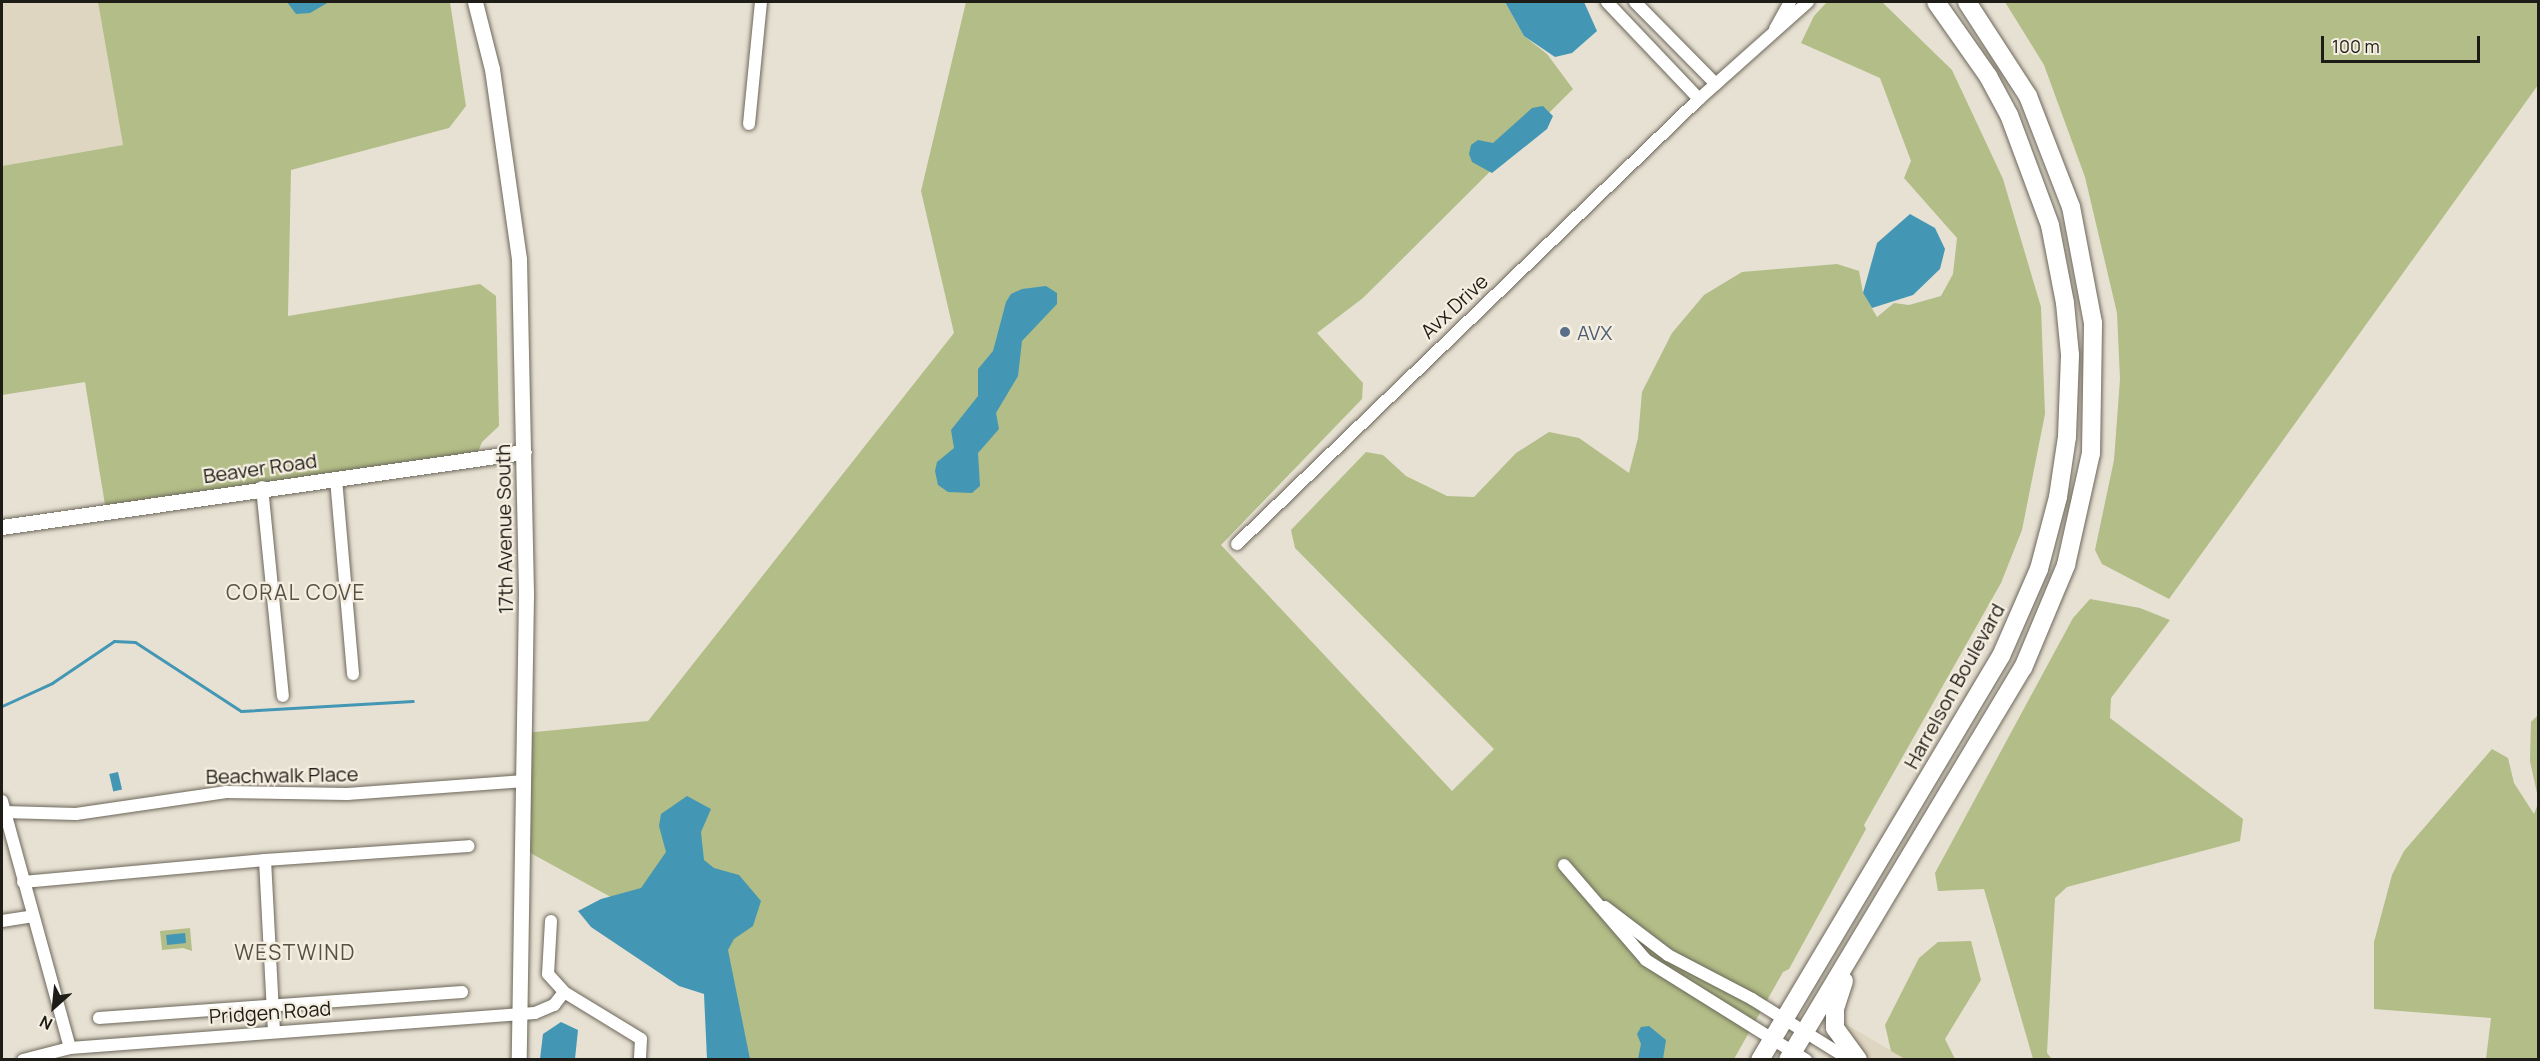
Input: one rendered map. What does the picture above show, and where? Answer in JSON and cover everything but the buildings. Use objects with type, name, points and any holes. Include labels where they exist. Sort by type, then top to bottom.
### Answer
[{"type":"main road","name":"Harrelson Boulevard","points":[[1760,1059],[2001,656],[2039,569],[2064,459],[2069,333],[2050,225],[2009,115],[1988,76],[1936,2]]},
{"type":"main road","points":[[1795,1057],[1804,1032],[2037,641],[2066,565],[2091,453],[2093,323],[2071,207],[2028,96],[1967,2]]},
{"type":"main road","points":[[1858,944],[1834,1018],[1841,1041],[1858,1059]]},
{"type":"street","name":"17th Avenue South","points":[[475,2],[492,69],[519,259],[524,452],[525,781],[519,1059]]},
{"type":"street","points":[[749,124],[761,2]]},
{"type":"street","points":[[1607,2],[1699,99]]},
{"type":"street","points":[[1635,2],[1716,84]]},
{"type":"street","points":[[1774,30],[1790,2]]},
{"type":"street","name":"Avx Drive","points":[[1238,544],[1699,99],[1808,2]]},
{"type":"street","name":"Beaver Road","points":[[2,527],[524,452]]},
{"type":"street","points":[[336,479],[353,675]]},
{"type":"street","points":[[262,488],[283,696]]},
{"type":"street","name":"Beachwalk Place","points":[[3,806],[111,812],[226,792],[347,794],[525,781]]},
{"type":"street","points":[[3,806],[70,1048]]},
{"type":"street","points":[[23,882],[265,860],[469,846]]},
{"type":"street","points":[[265,860],[274,1030]]},
{"type":"street","points":[[1563,865],[1599,903],[1668,955],[1783,1018],[1850,1059]]},
{"type":"street","points":[[1599,903],[1618,932],[1646,960],[1771,1039],[1795,1057]]},
{"type":"street","points":[[2,921],[32,916]]},
{"type":"street","points":[[551,921],[548,974],[564,992],[641,1039],[640,1059]]},
{"type":"street","points":[[99,1018],[462,992]]},
{"type":"street","name":"Pridgen Road","points":[[23,1059],[70,1048],[274,1030],[521,1014],[554,1005],[564,992]]},
{"type":"shaded area","points":[[2,2],[98,2],[123,145],[2,166]]},
{"type":"shaded area","points":[[1844,1023],[1905,1059],[1827,1060]]},
{"type":"green space","points":[[98,2],[450,2],[466,106],[449,128],[291,170],[288,316],[480,284],[496,296],[499,426],[482,442],[475,459],[106,511],[85,382],[2,395],[2,166],[123,145]]},
{"type":"green space","points":[[966,2],[1505,2],[1524,36],[1547,54],[1573,89],[1363,298],[1317,333],[1363,383],[1362,399],[1221,545],[1452,791],[1494,749],[1295,548],[1291,530],[1366,452],[1383,455],[1406,476],[1447,496],[1474,497],[1516,453],[1549,432],[1579,438],[1629,473],[1638,438],[1642,392],[1672,333],[1704,295],[1742,272],[1837,264],[1859,271],[1863,293],[1877,317],[1894,303],[1909,305],[1941,296],[1953,274],[1957,238],[1904,178],[1911,161],[1880,78],[1801,43],[1814,16],[1827,2],[1882,2],[1952,70],[2003,179],[2041,307],[2045,414],[2022,530],[2001,583],[1864,825],[1866,829],[1789,969],[1783,972],[1734,1059],[728,1059],[724,959],[525,850],[525,733],[648,721],[954,333],[921,191]]},
{"type":"green space","points":[[2005,2],[2538,2],[2538,85],[2169,599],[2102,564],[2095,550],[2114,460],[2120,379],[2117,313],[2085,177],[2044,65]]},
{"type":"green space","points":[[2090,599],[2140,608],[2170,620],[2111,698],[2110,718],[2243,819],[2240,841],[2067,887],[2055,898],[2047,1053],[2052,1059],[2033,1059],[1984,889],[1938,891],[1935,873],[2073,618]]},
{"type":"green space","points":[[2538,715],[2538,798],[2530,761],[2531,722]]},
{"type":"green space","points":[[2492,749],[2508,758],[2514,783],[2534,814],[2538,804],[2538,1059],[2486,1059],[2491,1018],[2374,1009],[2374,942],[2392,875],[2404,851]]},
{"type":"green space","points":[[190,928],[192,951],[183,948],[162,950],[160,931]]},
{"type":"green space","points":[[1971,941],[1981,980],[1945,1039],[1955,1059],[1905,1059],[1891,1051],[1885,1025],[1919,958],[1938,942]]},
{"type":"water","points":[[287,2],[329,2],[310,13],[296,14]]},
{"type":"water","points":[[1505,2],[1584,2],[1597,31],[1572,53],[1555,57],[1524,36]]},
{"type":"water","points":[[1543,106],[1553,116],[1547,129],[1492,173],[1472,162],[1469,154],[1471,145],[1478,140],[1493,143],[1532,108]]},
{"type":"water","points":[[1910,214],[1935,228],[1945,249],[1940,269],[1913,295],[1872,308],[1863,293],[1877,243]]},
{"type":"water","points":[[1046,286],[1057,293],[1057,304],[1022,341],[1018,376],[996,413],[999,429],[978,453],[980,486],[972,493],[948,492],[938,485],[935,471],[937,462],[954,448],[951,430],[978,396],[978,369],[993,351],[1006,302],[1011,294],[1022,289]]},
{"type":"water","points":[[118,772],[122,790],[113,792],[109,774]]},
{"type":"water","points":[[687,796],[711,809],[701,832],[704,860],[714,868],[739,875],[761,901],[753,926],[734,939],[728,950],[750,1059],[707,1059],[704,994],[679,986],[591,927],[578,911],[601,899],[641,888],[666,852],[659,826],[661,814]]},
{"type":"water","points":[[185,933],[186,943],[167,945],[166,935]]},
{"type":"water","points":[[561,1022],[578,1030],[575,1059],[540,1059],[543,1034]]},
{"type":"water","points":[[1649,1026],[1666,1040],[1663,1059],[1638,1059],[1641,1044],[1637,1034],[1641,1027]]},
{"type":"waterway","points":[[2,706],[52,683],[114,641],[135,642],[241,711],[413,701]]},
{"type":"place","name":"AVX","points":[[1565,332]]},
{"type":"district","name":"CORAL COVE","points":[[296,592]]},
{"type":"district","name":"WESTWIND","points":[[295,952]]}]
